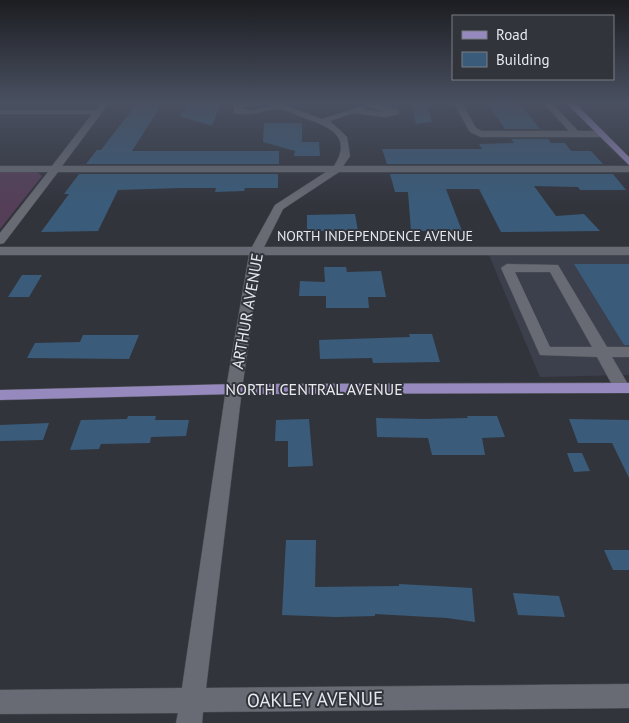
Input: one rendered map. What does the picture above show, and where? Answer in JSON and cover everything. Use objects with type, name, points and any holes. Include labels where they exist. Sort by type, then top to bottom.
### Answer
[{"type":"main road","points":[[604,137],[629,162]]},
{"type":"main road","name":"NORTH CENTRAL AVENUE","points":[[0,394],[234,389],[626,388]]},
{"type":"street","points":[[0,241],[78,137]]},
{"type":"street","points":[[337,169],[345,156],[346,143],[343,137]]},
{"type":"street","points":[[0,169],[629,169]]},
{"type":"street","name":"ARTHUR AVENUE","points":[[190,712],[234,389],[256,251],[279,207],[337,169]]},
{"type":"street","name":"NORTH INDEPENDENCE AVENUE","points":[[0,251],[629,251]]},
{"type":"street","points":[[626,388],[602,352],[554,268],[508,268],[544,352],[602,352],[629,352]]},
{"type":"street","name":"OAKLEY AVENUE","points":[[0,702],[190,712],[629,696]]},
{"type":"shaded area","points":[[0,172],[37,172],[42,176],[0,229]]},
{"type":"shaded area","points":[[489,255],[629,255],[629,375],[540,377]]},
{"type":"building","points":[[111,137],[141,137],[132,151],[279,151],[279,164],[86,164],[97,150],[101,150]]},
{"type":"building","points":[[263,137],[302,137],[302,142],[319,142],[320,156],[294,156],[295,151],[263,142]]},
{"type":"building","points":[[511,139],[548,139],[551,143],[565,143],[571,151],[591,151],[603,164],[387,164],[382,149],[482,149],[479,144],[514,143]]},
{"type":"building","points":[[79,174],[278,174],[278,188],[245,188],[244,191],[215,192],[216,188],[118,190],[98,231],[41,232],[69,194],[64,194]]},
{"type":"building","points":[[390,174],[613,174],[626,190],[580,190],[578,187],[534,186],[556,216],[584,214],[600,231],[501,232],[479,189],[446,189],[462,231],[411,231],[408,192],[395,192]]},
{"type":"building","points":[[355,214],[358,231],[307,231],[307,215]]},
{"type":"building","points":[[574,264],[629,264],[629,345],[624,345]]},
{"type":"building","points":[[324,267],[346,267],[347,272],[381,271],[386,297],[368,297],[369,308],[326,308],[326,296],[299,296],[300,281],[325,282]]},
{"type":"building","points":[[22,275],[42,275],[29,297],[8,297]]},
{"type":"building","points":[[409,334],[432,334],[440,362],[373,363],[372,358],[320,359],[319,340],[410,337]]},
{"type":"building","points":[[83,335],[139,335],[129,359],[27,358],[35,343],[80,342]]},
{"type":"building","points":[[128,416],[156,416],[155,420],[189,420],[186,436],[151,437],[150,443],[101,444],[99,449],[70,450],[81,420],[127,419]]},
{"type":"building","points":[[467,416],[497,416],[505,437],[482,438],[485,455],[432,455],[428,438],[377,437],[376,418],[468,418]]},
{"type":"building","points":[[309,419],[313,466],[288,467],[288,441],[275,441],[276,420]]},
{"type":"building","points":[[569,419],[629,420],[629,478],[612,443],[578,443]]},
{"type":"building","points":[[49,423],[43,440],[0,441],[0,425]]},
{"type":"building","points":[[567,453],[582,453],[590,471],[574,472]]},
{"type":"building","points":[[286,540],[316,540],[315,587],[399,586],[399,584],[472,588],[475,622],[447,618],[375,614],[375,616],[336,617],[282,615]]},
{"type":"building","points":[[604,550],[629,550],[629,570],[613,570]]},
{"type":"building","points":[[513,593],[559,596],[565,617],[518,615]]}]
